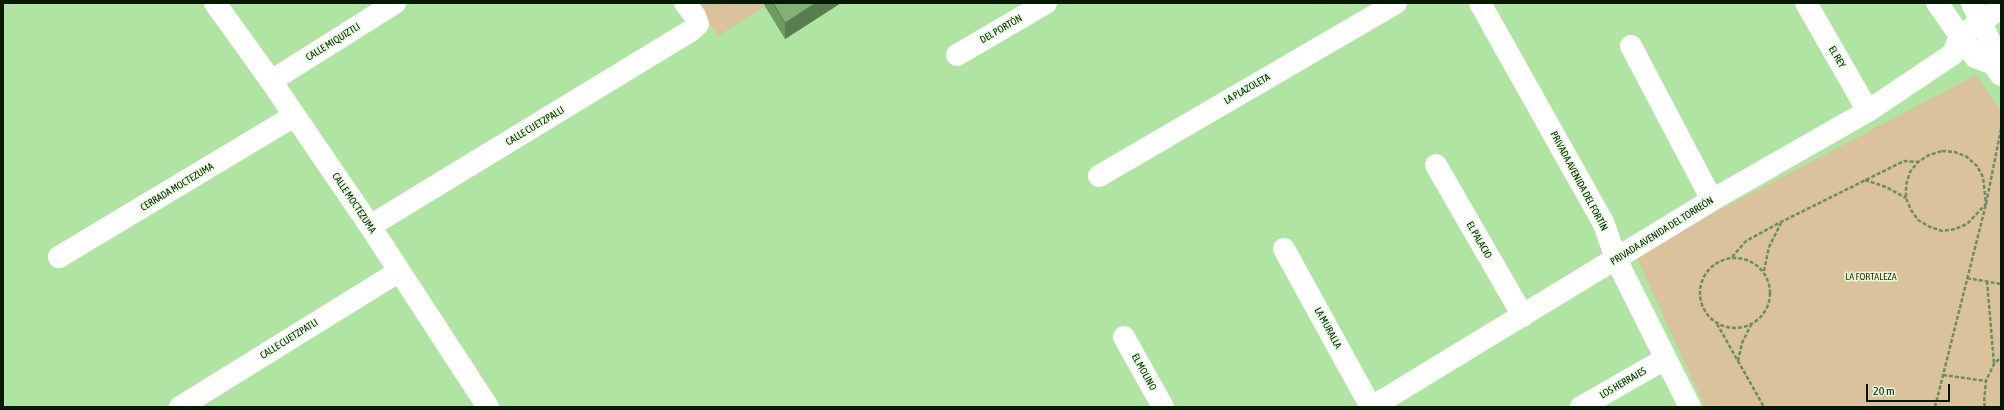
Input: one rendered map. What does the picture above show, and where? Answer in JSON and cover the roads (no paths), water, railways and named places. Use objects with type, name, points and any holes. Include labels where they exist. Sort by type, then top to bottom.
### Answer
[{"type":"street","name":"CALLE MOCTEZUMA","points":[[215,3],[271,81],[370,226],[398,272],[488,407]]},
{"type":"street","name":"CALLE MIQUIZTLI","points":[[271,81],[395,3]]},
{"type":"street","name":"CALLE CUETZPALLI","points":[[370,226],[692,30],[698,24],[695,16],[685,3]]},
{"type":"street","name":"DEL PORTÓN","points":[[957,55],[1046,3]]},
{"type":"street","name":"LA PLAZOLETA","points":[[1099,176],[1396,3]]},
{"type":"street","name":"PRIVADA AVENIDA DEL FORTÍN","points":[[1480,3],[1604,224],[1616,259],[1690,407]]},
{"type":"street","name":"EL REY","points":[[1806,3],[1868,111]]},
{"type":"street","points":[[1937,3],[1956,45],[1992,56]]},
{"type":"street","points":[[1972,3],[1981,22],[1992,56]]},
{"type":"street","name":"PRIVADA AVENIDA DEL TORREÓN","points":[[1372,407],[1712,200],[1868,111],[1956,45],[1981,22],[2001,8]]},
{"type":"street","points":[[1630,46],[1712,200]]},
{"type":"street","name":"CERRADA MOCTEZUMA","points":[[59,258],[294,116]]},
{"type":"street","name":"EL PALACIO","points":[[1436,165],[1523,316]]},
{"type":"street","name":"LA MURALLA","points":[[1284,250],[1372,407]]},
{"type":"street","name":"CALLE CUETZPATLI","points":[[180,407],[398,272]]},
{"type":"street","name":"EL MOLINO","points":[[1124,336],[1163,407]]},
{"type":"street","name":"LOS HERRAJES","points":[[1581,407],[1665,359]]},
{"type":"park label","name":"LA FORTALEZA","points":[[1871,277]]}]
